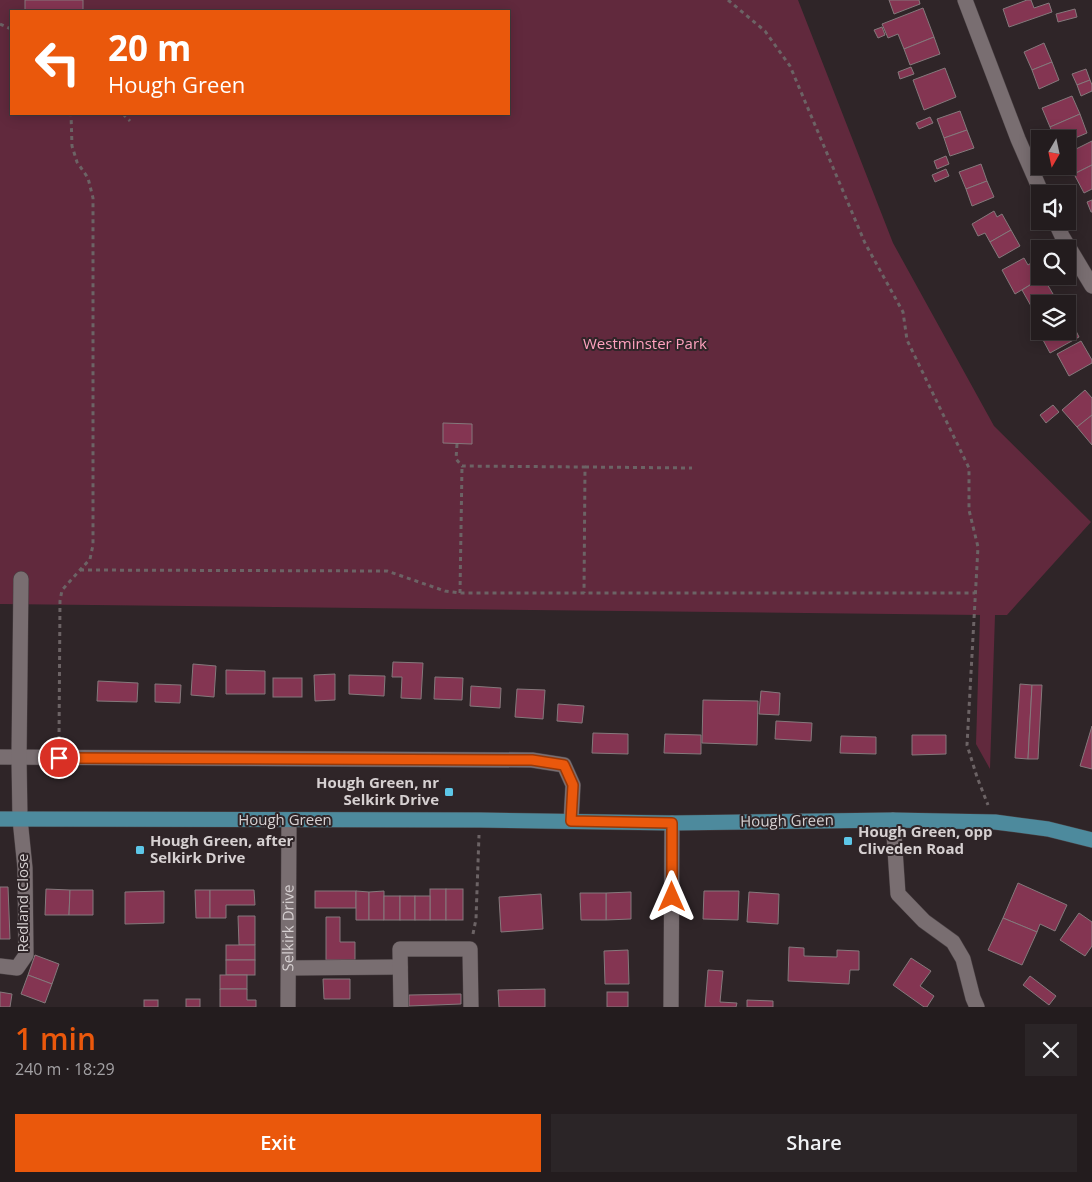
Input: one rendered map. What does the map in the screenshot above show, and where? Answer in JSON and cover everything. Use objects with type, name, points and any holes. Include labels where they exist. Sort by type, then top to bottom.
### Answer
[{"type":"main road","name":"Hough Green","points":[[0,819],[480,820],[672,823],[893,820],[995,822],[1048,829],[1092,840]]},
{"type":"street","points":[[965,0],[1018,139],[1038,185]]},
{"type":"street","points":[[1059,230],[1092,286]]},
{"type":"street","points":[[20,819],[21,579]]},
{"type":"street","points":[[0,757],[532,760],[564,765],[573,785],[571,821]]},
{"type":"street","name":"Redland Close","points":[[0,966],[17,968],[26,955],[25,868],[20,819]]},
{"type":"street","name":"Selkirk Drive","points":[[288,1007],[289,820]]},
{"type":"street","points":[[893,820],[898,894],[924,921],[953,942],[963,959],[977,1007]]},
{"type":"street","points":[[671,1007],[672,823]]},
{"type":"street","points":[[401,1007],[400,949],[470,948],[471,1007]]},
{"type":"street","points":[[289,968],[400,967]]},
{"type":"path","points":[[728,0],[765,31],[790,66],[865,243],[903,312],[907,340],[969,468],[970,510],[978,547],[967,745],[977,777],[995,822]]},
{"type":"path","points":[[59,758],[60,601],[62,590],[90,559],[93,545],[93,198],[88,178],[77,162],[72,146],[70,115]]},
{"type":"path","points":[[124,115],[130,121]]},
{"type":"path","points":[[457,444],[456,459],[462,466],[460,593]]},
{"type":"path","points":[[462,466],[692,468]]},
{"type":"path","points":[[584,593],[585,468]]},
{"type":"path","points":[[80,570],[387,571],[445,592],[460,593],[975,593]]},
{"type":"path","points":[[470,948],[476,919],[480,820]]},
{"type":"green space","name":"Westminster Park","points":[[0,0],[798,0],[893,243],[994,426],[1091,522],[1007,615],[995,615],[990,769],[976,744],[980,615],[0,604]]},
{"type":"building","points":[[25,0],[83,0],[83,10],[25,10]]},
{"type":"building","points":[[889,0],[919,0],[920,4],[894,14]]},
{"type":"building","points":[[1031,0],[1034,8],[1049,3],[1052,12],[1009,27],[1003,9]]},
{"type":"building","points":[[923,8],[934,37],[904,49],[898,34],[888,38],[882,24]]},
{"type":"building","points":[[1075,9],[1077,17],[1058,22],[1056,14]]},
{"type":"building","points":[[882,27],[885,35],[878,38],[874,30]]},
{"type":"building","points":[[934,37],[940,54],[910,65],[904,49]]},
{"type":"building","points":[[1044,43],[1052,62],[1032,70],[1024,52]]},
{"type":"building","points":[[1052,62],[1059,80],[1039,89],[1032,70]]},
{"type":"building","points":[[911,67],[914,74],[900,79],[898,72]]},
{"type":"building","points":[[945,68],[956,97],[924,110],[913,80]]},
{"type":"building","points":[[1086,69],[1090,80],[1077,85],[1072,74]]},
{"type":"building","points":[[1090,80],[1092,91],[1081,96],[1077,85]]},
{"type":"building","points":[[1072,96],[1080,114],[1050,127],[1042,108]]},
{"type":"building","points":[[960,111],[967,130],[944,138],[937,119]]},
{"type":"building","points":[[1080,114],[1087,133],[1076,138],[1076,130],[1051,130],[1050,127]]},
{"type":"building","points":[[930,117],[933,123],[919,129],[916,123]]},
{"type":"building","points":[[967,130],[974,148],[950,156],[944,138]]},
{"type":"building","points":[[1092,141],[1092,165],[1076,173],[1076,149]]},
{"type":"building","points":[[946,156],[949,164],[937,169],[934,161]]},
{"type":"building","points":[[981,164],[987,181],[966,189],[959,172]]},
{"type":"building","points":[[1092,165],[1092,189],[1084,193],[1075,175]]},
{"type":"building","points":[[946,169],[949,176],[935,182],[932,175]]},
{"type":"building","points":[[987,181],[994,197],[972,206],[966,189]]},
{"type":"building","points":[[1092,200],[1092,212],[1091,212],[1087,202]]},
{"type":"building","points":[[994,211],[997,217],[1002,214],[1011,230],[990,242],[985,233],[978,236],[972,224]]},
{"type":"building","points":[[1011,230],[1020,246],[999,258],[990,242]]},
{"type":"building","points":[[1024,258],[1028,265],[1031,263],[1031,284],[1015,294],[1002,270]]},
{"type":"building","points":[[1031,284],[1048,285],[1053,294],[1031,295],[1031,306],[1022,290]]},
{"type":"building","points":[[1043,340],[1074,340],[1050,353]]},
{"type":"building","points":[[1081,341],[1092,363],[1069,376],[1057,354]]},
{"type":"building","points":[[1085,390],[1092,398],[1092,415],[1077,427],[1062,410]]},
{"type":"building","points":[[1053,405],[1059,412],[1046,423],[1040,415]]},
{"type":"building","points":[[1092,415],[1092,445],[1077,427]]},
{"type":"building","points":[[443,423],[472,424],[472,444],[443,443]]},
{"type":"building","points":[[393,662],[423,663],[421,699],[401,698],[402,677],[392,677]]},
{"type":"building","points":[[193,664],[216,666],[214,697],[191,695]]},
{"type":"building","points":[[226,670],[265,671],[265,694],[226,694]]},
{"type":"building","points":[[335,674],[335,700],[315,701],[314,675]]},
{"type":"building","points":[[349,675],[385,676],[384,696],[349,694]]},
{"type":"building","points":[[435,677],[463,678],[462,700],[434,699]]},
{"type":"building","points":[[273,678],[302,678],[302,697],[273,697]]},
{"type":"building","points":[[98,681],[138,683],[137,702],[97,701]]},
{"type":"building","points":[[155,684],[181,685],[180,703],[155,702]]},
{"type":"building","points":[[1020,684],[1032,685],[1028,759],[1015,758]]},
{"type":"building","points":[[1032,685],[1042,685],[1038,759],[1028,759]]},
{"type":"building","points":[[471,686],[501,688],[500,708],[470,706]]},
{"type":"building","points":[[517,689],[545,690],[543,719],[515,717]]},
{"type":"building","points":[[761,691],[780,693],[779,715],[759,714]]},
{"type":"building","points":[[703,700],[758,701],[757,745],[702,743]]},
{"type":"building","points":[[558,704],[584,706],[582,723],[557,721]]},
{"type":"building","points":[[776,721],[812,723],[811,741],[775,739]]},
{"type":"building","points":[[1092,726],[1092,769],[1080,766]]},
{"type":"building","points":[[593,733],[628,734],[628,754],[592,753]]},
{"type":"building","points":[[665,734],[701,735],[701,754],[664,753]]},
{"type":"building","points":[[912,735],[946,735],[946,754],[912,755]]},
{"type":"building","points":[[841,736],[876,737],[876,754],[840,753]]},
{"type":"building","points":[[1018,883],[1067,905],[1055,931],[1040,924],[1037,932],[1003,918]]},
{"type":"building","points":[[0,887],[8,887],[10,939],[0,939]]},
{"type":"building","points":[[46,889],[70,890],[69,915],[45,915]]},
{"type":"building","points":[[430,889],[446,889],[446,920],[430,920]]},
{"type":"building","points":[[446,889],[463,889],[463,920],[446,920]]},
{"type":"building","points":[[70,890],[93,890],[93,915],[69,915]]},
{"type":"building","points":[[195,890],[210,890],[210,918],[196,918]]},
{"type":"building","points":[[210,890],[254,890],[255,905],[226,905],[226,918],[210,918]]},
{"type":"building","points":[[164,891],[164,923],[125,924],[125,892]]},
{"type":"building","points":[[315,891],[356,891],[356,908],[315,908]]},
{"type":"building","points":[[356,891],[369,892],[369,920],[356,920]]},
{"type":"building","points":[[384,891],[384,920],[369,920],[369,892]]},
{"type":"building","points":[[704,891],[739,891],[738,920],[703,919]]},
{"type":"building","points":[[631,892],[631,919],[606,920],[606,893]]},
{"type":"building","points":[[749,892],[779,894],[778,924],[747,922]]},
{"type":"building","points":[[580,893],[606,893],[606,920],[581,920]]},
{"type":"building","points":[[541,894],[543,929],[501,932],[499,897]]},
{"type":"building","points":[[384,896],[400,896],[400,920],[384,920]]},
{"type":"building","points":[[400,896],[415,896],[415,920],[400,920]]},
{"type":"building","points":[[415,896],[430,896],[430,920],[415,920]]},
{"type":"building","points":[[1079,913],[1092,922],[1092,946],[1085,956],[1060,940]]},
{"type":"building","points":[[238,916],[255,916],[255,945],[239,945]]},
{"type":"building","points":[[326,917],[340,917],[340,942],[355,942],[355,960],[326,960]]},
{"type":"building","points":[[1003,918],[1037,932],[1022,965],[988,950]]},
{"type":"building","points":[[226,945],[255,945],[255,960],[226,960]]},
{"type":"building","points":[[789,947],[804,948],[804,956],[837,957],[837,950],[859,951],[859,970],[850,970],[849,984],[788,981]]},
{"type":"building","points":[[628,950],[629,984],[605,984],[604,951]]},
{"type":"building","points":[[35,955],[59,964],[52,984],[28,975]]},
{"type":"building","points":[[911,958],[931,971],[920,986],[934,996],[927,1007],[924,1007],[893,985]]},
{"type":"building","points":[[226,960],[255,960],[255,975],[226,975]]},
{"type":"building","points":[[708,970],[723,971],[720,1002],[737,1003],[736,1007],[705,1007]]},
{"type":"building","points":[[28,975],[52,984],[45,1003],[21,994]]},
{"type":"building","points":[[220,975],[247,975],[247,989],[220,989]]},
{"type":"building","points":[[1030,976],[1056,996],[1049,1005],[1023,985]]},
{"type":"building","points":[[323,979],[350,979],[350,999],[324,999]]},
{"type":"building","points":[[220,989],[247,989],[247,1000],[256,1000],[256,1007],[220,1007]]},
{"type":"building","points":[[545,989],[545,1007],[499,1007],[498,990]]},
{"type":"building","points":[[0,992],[12,994],[10,1007],[0,1007]]},
{"type":"building","points":[[607,992],[628,992],[628,1007],[607,1007]]},
{"type":"building","points":[[461,994],[461,1004],[409,1006],[409,995]]},
{"type":"building","points":[[186,999],[200,999],[200,1007],[186,1007]]},
{"type":"building","points":[[144,1000],[158,1000],[158,1007],[144,1007]]},
{"type":"building","points":[[747,1000],[773,1001],[773,1007],[747,1007]]},
{"type":"place","name":"Hough Green, nr Selkirk Drive","points":[[449,792]]},
{"type":"place","name":"Hough Green, opp Cliveden Road","points":[[848,841]]},
{"type":"place","name":"Hough Green, after Selkirk Drive","points":[[140,850]]},
{"type":"route","points":[[59,758],[532,760],[564,765],[573,785],[571,821],[672,823],[672,897]]}]
